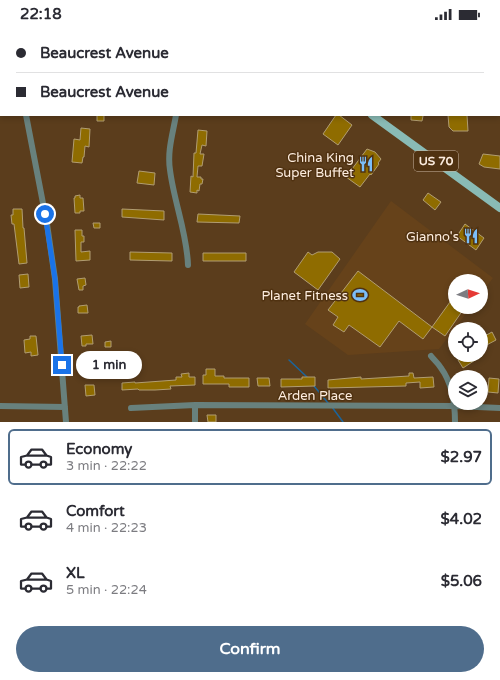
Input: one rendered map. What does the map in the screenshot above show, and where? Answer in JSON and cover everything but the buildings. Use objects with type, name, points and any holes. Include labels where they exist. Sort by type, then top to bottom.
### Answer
[{"type":"main road","name":"US 70","points":[[373,116],[500,208]]},
{"type":"street","points":[[26,116],[47,224],[55,279],[66,422]]},
{"type":"street","points":[[176,116],[170,147],[169,169],[186,242],[188,266]]},
{"type":"street","points":[[431,356],[441,367],[448,382]]},
{"type":"street","points":[[195,405],[195,422]]},
{"type":"street","name":"Arden Place","points":[[131,408],[195,405],[448,406]]},
{"type":"street","points":[[0,406],[65,407]]},
{"type":"street","name":"Arden Place","points":[[488,407],[500,408]]},
{"type":"street","points":[[455,410],[455,422]]},
{"type":"shaded area","points":[[391,201],[488,274],[448,274],[448,314],[466,314],[460,322],[448,322],[448,337],[439,349],[348,355],[305,324]]},
{"type":"shaded area","points":[[488,274],[493,278],[488,284]]},
{"type":"waterway","points":[[289,360],[308,378]]},
{"type":"waterway","points":[[314,386],[328,403]]},
{"type":"waterway","points":[[332,407],[343,422]]},
{"type":"place","name":"China King Super Buffet","points":[[366,164]]},
{"type":"place","name":"Gianno's","points":[[471,236]]},
{"type":"place","name":"Planet Fitness","points":[[360,295]]},
{"type":"route","points":[[45,214],[55,279],[62,365]]}]
